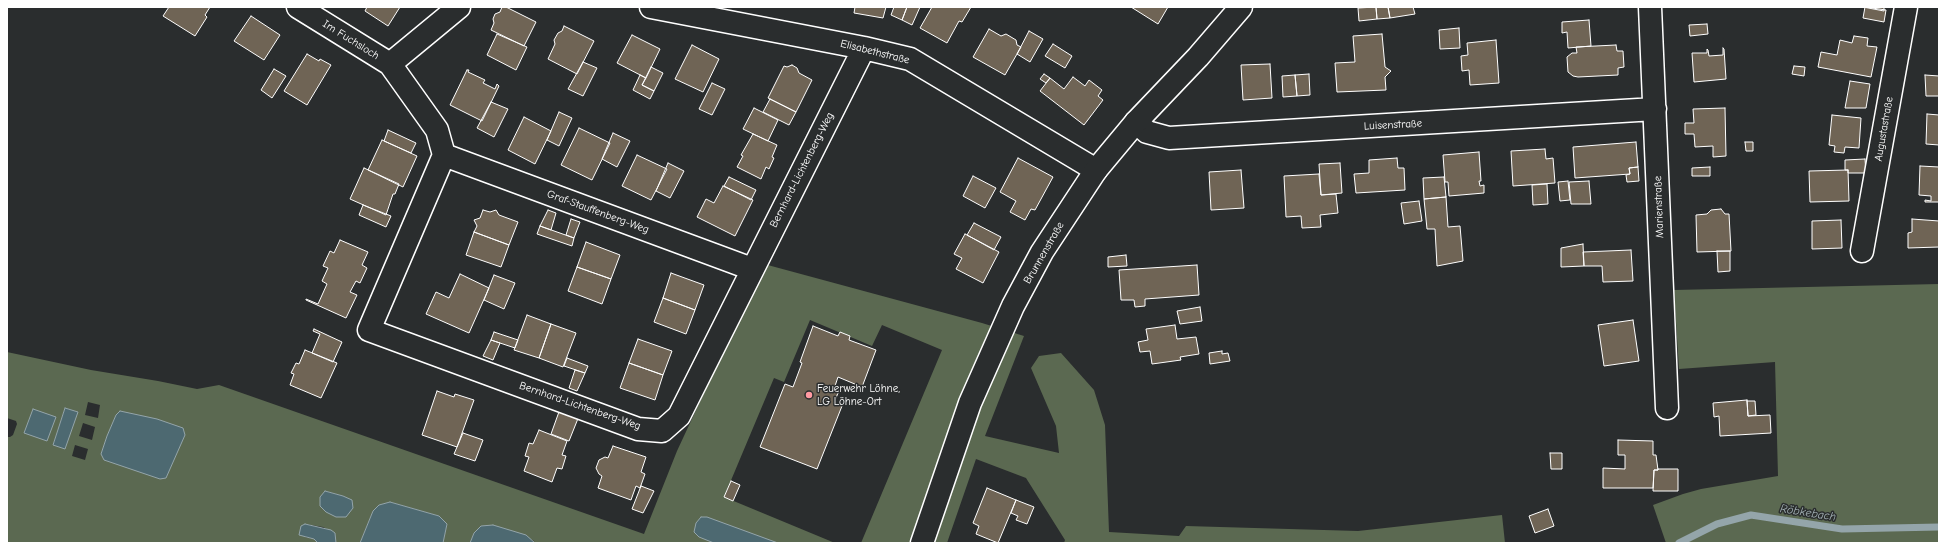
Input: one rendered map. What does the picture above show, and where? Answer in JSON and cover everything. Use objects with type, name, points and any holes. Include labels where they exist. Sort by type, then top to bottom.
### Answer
[{"type":"street","name":"Im Fuchsloch","points":[[298,7],[390,64],[459,7]]},
{"type":"street","name":"Elisabethstraße","points":[[651,7],[864,48],[910,59],[1096,170]]},
{"type":"street","name":"Brunnenstraße","points":[[922,543],[970,403],[1013,306],[1042,252],[1096,170],[1136,122],[1198,57],[1241,7]]},
{"type":"street","name":"Marienstraße","points":[[1650,7],[1667,408]]},
{"type":"street","name":"Augustastraße","points":[[1862,251],[1906,7]]},
{"type":"street","name":"Bernhard-Lichtenberg-Weg","points":[[444,155],[369,330],[638,429],[662,431],[679,416],[864,48]]},
{"type":"street","points":[[390,64],[437,130],[444,155]]},
{"type":"street","name":"Luisenstraße","points":[[1136,122],[1147,132],[1169,138],[1655,109]]},
{"type":"street","name":"Graf-Stauffenberg-Weg","points":[[444,155],[752,269]]},
{"type":"green space","points":[[764,264],[982,323],[1024,336],[985,436],[1059,453],[1056,426],[1031,368],[1039,356],[1061,353],[1094,390],[1105,425],[1109,532],[1179,536],[1186,526],[1358,531],[1502,515],[1505,543],[1064,543],[1065,540],[1026,478],[976,459],[947,543],[861,543],[942,350],[882,325],[872,346],[810,320],[784,382],[774,378],[724,497],[835,543],[535,543],[533,540],[474,533],[470,543],[443,543],[447,524],[439,516],[390,502],[373,511],[360,543],[336,543],[335,533],[323,527],[305,524],[305,537],[314,539],[318,543],[7,543],[7,437],[13,435],[17,424],[16,421],[7,418],[7,352],[91,370],[197,389],[219,385],[644,534],[677,451]],"holes":[[[88,402],[100,405],[98,418],[85,415]],[[65,408],[78,412],[53,445]],[[120,412],[101,454],[116,415]],[[83,423],[95,427],[92,440],[79,436]],[[75,445],[88,449],[85,460],[72,456]],[[325,491],[343,496],[346,516]]]},
{"type":"green space","points":[[1939,284],[1939,543],[1666,543],[1653,505],[1701,489],[1778,476],[1775,362],[1679,369],[1674,290]]},
{"type":"water","points":[[65,408],[78,412],[65,449],[53,445]]},
{"type":"water","points":[[33,409],[56,417],[47,441],[24,433]]},
{"type":"water","points":[[120,411],[157,419],[183,428],[185,435],[166,478],[160,479],[104,460],[101,454],[116,415]]},
{"type":"water","points":[[325,491],[352,500],[353,508],[346,517],[336,517],[326,512],[320,506],[320,497]]},
{"type":"water","points":[[390,502],[439,516],[447,524],[443,543],[360,543],[373,511],[379,505]]},
{"type":"water","points":[[701,517],[707,517],[778,543],[714,543],[699,537],[694,532],[696,523]]},
{"type":"water","points":[[305,524],[331,530],[335,533],[336,543],[318,543],[314,539],[299,535],[301,526]]},
{"type":"water","points":[[493,525],[526,535],[535,543],[470,543],[474,533],[481,526]]},
{"type":"building","points":[[169,7],[210,7],[205,15],[207,17],[195,36],[163,16]]},
{"type":"building","points":[[367,7],[400,7],[388,26],[365,11]]},
{"type":"building","points":[[502,7],[506,7],[536,22],[524,46],[491,30],[494,23],[493,19],[495,14],[500,12]]},
{"type":"building","points":[[855,7],[886,7],[883,18],[854,13]]},
{"type":"building","points":[[894,7],[907,7],[902,20],[891,15]]},
{"type":"building","points":[[907,7],[920,7],[912,25],[902,20]]},
{"type":"building","points":[[932,7],[971,7],[962,22],[959,21],[947,43],[920,28]]},
{"type":"building","points":[[1131,7],[1168,7],[1158,24]]},
{"type":"building","points":[[1376,7],[1377,19],[1359,21],[1358,8]]},
{"type":"building","points":[[1376,7],[1388,7],[1390,18],[1377,19]]},
{"type":"building","points":[[1388,7],[1413,7],[1415,14],[1390,18]]},
{"type":"building","points":[[1863,7],[1884,7],[1884,11]]},
{"type":"building","points":[[1865,7],[1886,10],[1884,22],[1863,18]]},
{"type":"building","points":[[251,16],[280,35],[264,60],[234,41]]},
{"type":"building","points":[[1589,20],[1591,46],[1568,48],[1567,32],[1562,33],[1562,22]]},
{"type":"building","points":[[1707,24],[1708,34],[1690,36],[1689,25]]},
{"type":"building","points":[[564,26],[594,41],[577,74],[548,59],[555,44],[554,40],[558,33],[562,31]]},
{"type":"building","points":[[1459,28],[1460,48],[1440,49],[1439,30]]},
{"type":"building","points":[[989,29],[1001,36],[1006,34],[1016,40],[1017,45],[1021,47],[1005,75],[973,57]]},
{"type":"building","points":[[1029,31],[1043,39],[1030,62],[1017,54]]},
{"type":"building","points":[[497,34],[527,47],[516,70],[487,55]]},
{"type":"building","points":[[1382,34],[1385,67],[1391,71],[1385,77],[1386,90],[1337,92],[1335,63],[1355,62],[1353,36]]},
{"type":"building","points":[[632,35],[660,49],[646,78],[617,63]]},
{"type":"building","points":[[1854,36],[1868,38],[1867,46],[1877,47],[1871,77],[1818,67],[1821,52],[1837,55],[1840,40],[1852,43]]},
{"type":"building","points":[[1496,40],[1499,83],[1470,85],[1469,70],[1462,71],[1461,56],[1468,55],[1467,43]]},
{"type":"building","points":[[1053,44],[1072,56],[1065,68],[1045,56]]},
{"type":"building","points":[[692,45],[719,59],[703,92],[675,79]]},
{"type":"building","points":[[1616,45],[1617,51],[1623,51],[1624,67],[1618,68],[1618,75],[1578,77],[1573,76],[1568,72],[1567,57],[1572,53],[1577,53],[1576,47]]},
{"type":"building","points":[[1723,48],[1726,79],[1694,82],[1692,53],[1707,53],[1707,49],[1709,56],[1723,55]]},
{"type":"building","points":[[307,54],[319,61],[320,59],[331,65],[307,105],[284,91]]},
{"type":"building","points":[[583,62],[597,68],[583,96],[568,89]]},
{"type":"building","points":[[1270,64],[1272,98],[1243,100],[1241,65]]},
{"type":"building","points":[[792,65],[797,68],[799,73],[812,80],[796,112],[768,98],[784,66],[787,67]]},
{"type":"building","points":[[1794,66],[1805,67],[1804,76],[1792,74]]},
{"type":"building","points":[[651,67],[663,73],[654,91],[642,85]]},
{"type":"building","points":[[274,69],[286,76],[272,98],[261,90]]},
{"type":"building","points":[[467,70],[469,70],[468,72],[485,80],[483,83],[495,89],[497,84],[499,86],[482,121],[450,105]]},
{"type":"building","points":[[1044,74],[1050,78],[1046,83],[1040,79]]},
{"type":"building","points":[[1309,74],[1310,95],[1297,96],[1295,75]]},
{"type":"building","points":[[640,75],[646,78],[642,85],[654,91],[650,99],[633,90]]},
{"type":"building","points":[[1295,75],[1297,96],[1283,97],[1282,76]]},
{"type":"building","points":[[1925,75],[1939,76],[1939,96],[1926,96]]},
{"type":"building","points":[[1073,77],[1085,86],[1089,80],[1102,90],[1098,96],[1103,100],[1084,125],[1040,91],[1050,78],[1064,89]]},
{"type":"building","points":[[1850,81],[1870,84],[1866,108],[1845,108]]},
{"type":"building","points":[[712,83],[725,89],[712,115],[699,109]]},
{"type":"building","points":[[770,99],[796,112],[789,125],[763,112]]},
{"type":"building","points":[[491,102],[508,109],[494,137],[477,128]]},
{"type":"building","points":[[754,108],[778,120],[768,141],[743,129]]},
{"type":"building","points":[[1725,108],[1726,156],[1713,157],[1713,146],[1695,147],[1694,134],[1685,134],[1685,123],[1694,123],[1693,109]]},
{"type":"building","points":[[559,112],[572,118],[559,146],[547,140]]},
{"type":"building","points":[[1927,114],[1939,115],[1939,145],[1926,144]]},
{"type":"building","points":[[1832,115],[1861,118],[1859,148],[1845,147],[1844,153],[1834,152],[1835,146],[1829,145]]},
{"type":"building","points":[[524,117],[551,131],[535,164],[508,150]]},
{"type":"building","points":[[579,128],[610,143],[592,180],[561,165]]},
{"type":"building","points":[[388,130],[416,143],[411,153],[384,141]]},
{"type":"building","points":[[613,133],[630,141],[617,167],[602,159]]},
{"type":"building","points":[[753,134],[777,145],[772,157],[774,158],[769,169],[766,167],[761,179],[737,167],[743,156],[741,155]]},
{"type":"building","points":[[382,140],[417,156],[403,187],[368,170]]},
{"type":"building","points":[[1636,142],[1638,167],[1629,168],[1630,174],[1575,178],[1573,147]]},
{"type":"building","points":[[1745,142],[1753,142],[1753,151],[1746,151]]},
{"type":"building","points":[[1545,149],[1546,159],[1553,158],[1555,183],[1513,186],[1511,151]]},
{"type":"building","points":[[1479,152],[1481,181],[1479,181],[1480,186],[1484,185],[1484,193],[1449,196],[1448,182],[1445,182],[1443,155]]},
{"type":"building","points":[[637,155],[667,169],[651,200],[622,186]]},
{"type":"building","points":[[1018,158],[1053,177],[1035,210],[1031,209],[1025,220],[1010,212],[1016,201],[1000,192]]},
{"type":"building","points":[[1397,158],[1398,168],[1404,168],[1405,190],[1356,193],[1354,174],[1369,173],[1369,160]]},
{"type":"building","points":[[1865,159],[1866,173],[1848,173],[1848,170],[1845,170],[1845,160]]},
{"type":"building","points":[[668,163],[684,171],[670,198],[656,191]]},
{"type":"building","points":[[1340,163],[1342,193],[1321,195],[1319,164]]},
{"type":"building","points":[[1920,166],[1939,167],[1939,202],[1925,202],[1925,200],[1931,201],[1931,196],[1919,195]]},
{"type":"building","points":[[1638,167],[1639,181],[1627,182],[1626,175],[1630,174],[1629,168]]},
{"type":"building","points":[[1710,167],[1710,176],[1692,176],[1692,168]]},
{"type":"building","points":[[364,168],[399,184],[395,194],[393,194],[386,215],[350,199]]},
{"type":"building","points":[[1241,170],[1244,208],[1211,210],[1209,172]]},
{"type":"building","points":[[1848,170],[1849,201],[1810,202],[1809,171]]},
{"type":"building","points":[[1319,174],[1321,195],[1336,194],[1338,213],[1320,215],[1321,227],[1302,228],[1301,216],[1286,217],[1284,176]]},
{"type":"building","points":[[973,176],[996,188],[985,208],[963,196]]},
{"type":"building","points":[[729,177],[756,190],[751,200],[724,186]]},
{"type":"building","points":[[1444,177],[1446,197],[1424,199],[1423,178]]},
{"type":"building","points":[[1568,181],[1570,200],[1560,201],[1558,182]]},
{"type":"building","points":[[1589,181],[1591,204],[1571,204],[1569,182]]},
{"type":"building","points":[[1547,184],[1548,204],[1533,205],[1532,185]]},
{"type":"building","points":[[723,186],[753,200],[735,236],[697,217],[706,199],[714,203]]},
{"type":"building","points":[[1446,197],[1448,227],[1460,226],[1463,261],[1437,266],[1435,229],[1427,229],[1424,199]]},
{"type":"building","points":[[1419,201],[1422,221],[1404,224],[1401,203]]},
{"type":"building","points":[[363,205],[391,216],[386,227],[359,215]]},
{"type":"building","points":[[1721,209],[1725,214],[1729,214],[1731,251],[1697,252],[1696,215],[1707,214],[1711,210]]},
{"type":"building","points":[[483,210],[490,212],[496,210],[499,215],[518,222],[509,245],[474,232],[477,226],[474,220],[480,218]]},
{"type":"building","points":[[548,210],[556,213],[551,230],[540,226]]},
{"type":"building","points":[[571,219],[580,222],[574,238],[566,235]]},
{"type":"building","points":[[1912,219],[1939,221],[1939,247],[1908,248],[1908,233],[1912,232]]},
{"type":"building","points":[[1841,220],[1842,248],[1812,249],[1812,221]]},
{"type":"building","points":[[974,223],[1001,237],[994,250],[967,235]]},
{"type":"building","points":[[540,226],[574,238],[572,246],[537,234]]},
{"type":"building","points":[[474,232],[509,245],[501,267],[466,255]]},
{"type":"building","points":[[965,234],[999,252],[983,283],[956,269],[962,258],[954,254]]},
{"type":"building","points":[[340,240],[368,252],[362,265],[367,268],[360,283],[356,281],[350,292],[357,295],[346,318],[306,300],[318,304],[327,284],[322,281],[328,268],[323,266],[330,251],[334,253]]},
{"type":"building","points":[[586,242],[620,255],[611,279],[577,267]]},
{"type":"building","points":[[1583,244],[1584,266],[1561,267],[1561,248]]},
{"type":"building","points":[[1631,250],[1633,281],[1603,282],[1602,266],[1584,266],[1583,252]]},
{"type":"building","points":[[1717,251],[1730,251],[1730,271],[1718,272]]},
{"type":"building","points":[[1126,255],[1127,266],[1108,267],[1108,257]]},
{"type":"building","points":[[1197,265],[1199,295],[1145,299],[1145,306],[1135,307],[1134,300],[1121,300],[1119,270]]},
{"type":"building","points":[[577,267],[611,279],[602,304],[568,291]]},
{"type":"building","points":[[671,273],[704,285],[695,310],[663,298]]},
{"type":"building","points":[[460,274],[489,288],[469,333],[426,314],[436,292],[449,298]]},
{"type":"building","points":[[494,275],[515,283],[504,309],[484,300]]},
{"type":"building","points":[[663,298],[695,310],[686,334],[654,322]]},
{"type":"building","points":[[1200,307],[1202,321],[1180,324],[1177,311]]},
{"type":"building","points":[[527,315],[551,324],[539,358],[514,350]]},
{"type":"building","points":[[1633,320],[1639,361],[1604,366],[1598,325]]},
{"type":"building","points":[[551,324],[576,333],[563,367],[539,358]]},
{"type":"building","points":[[1175,325],[1177,339],[1196,337],[1199,354],[1180,357],[1181,360],[1152,364],[1150,351],[1140,352],[1138,342],[1148,340],[1146,329]]},
{"type":"building","name":"Feuerwehr Löhne, LG Löhne-Ort","points":[[813,326],[838,336],[840,332],[850,336],[849,340],[876,350],[862,387],[838,377],[835,386],[840,388],[834,403],[842,406],[817,469],[760,447],[785,384],[793,387]]},
{"type":"building","points":[[314,329],[342,342],[333,362],[312,353],[320,334],[313,331]]},
{"type":"building","points":[[494,332],[518,340],[515,348],[491,340]]},
{"type":"building","points":[[638,339],[672,351],[663,375],[629,363]]},
{"type":"building","points":[[491,340],[500,343],[493,360],[483,356]]},
{"type":"building","points":[[305,350],[337,363],[321,398],[290,385],[294,374],[291,373],[296,363],[299,364]]},
{"type":"building","points":[[1222,351],[1222,354],[1228,353],[1230,361],[1210,364],[1209,353]]},
{"type":"building","points":[[567,358],[588,366],[585,373],[564,366]]},
{"type":"building","points":[[629,363],[663,375],[655,400],[620,388]]},
{"type":"building","points":[[575,370],[585,373],[577,391],[569,388]]},
{"type":"building","points":[[437,391],[454,397],[455,394],[474,400],[457,447],[422,435]]},
{"type":"building","points":[[1747,400],[1748,416],[1770,415],[1771,433],[1720,436],[1719,416],[1714,417],[1713,403]]},
{"type":"building","points":[[1747,401],[1755,401],[1756,415],[1748,416]]},
{"type":"building","points":[[560,409],[579,416],[569,441],[551,434]]},
{"type":"building","points":[[539,430],[567,441],[562,455],[566,456],[562,469],[557,468],[552,482],[524,471],[529,457],[525,456],[529,443],[533,444]]},
{"type":"building","points":[[463,433],[483,440],[475,461],[454,454]]},
{"type":"building","points":[[1618,440],[1653,441],[1653,455],[1656,455],[1658,470],[1654,470],[1653,488],[1603,488],[1603,468],[1625,469],[1625,455],[1618,455]]},
{"type":"building","points":[[613,446],[646,457],[641,472],[645,474],[640,488],[636,486],[631,500],[598,488],[602,476],[596,468],[599,460],[605,457],[608,458]]},
{"type":"building","points":[[1550,453],[1562,453],[1562,469],[1551,469]]},
{"type":"building","points":[[1678,469],[1678,491],[1653,491],[1654,470]]},
{"type":"building","points":[[731,481],[740,485],[733,501],[724,497]]},
{"type":"building","points":[[641,486],[654,491],[643,513],[632,509]]},
{"type":"building","points":[[987,488],[1016,500],[998,543],[976,534],[979,526],[973,523]]},
{"type":"building","points":[[1016,500],[1034,507],[1027,524],[1016,520],[1018,516],[1011,513]]},
{"type":"building","points":[[1548,509],[1554,526],[1535,533],[1529,516]]},
{"type":"waterway","name":"Röbkebach","points":[[1679,543],[1717,524],[1751,515],[1842,529],[1939,527]]},
{"type":"place","name":"Feuerwehr Löhne, LG Löhne-Ort","points":[[809,395]]}]
